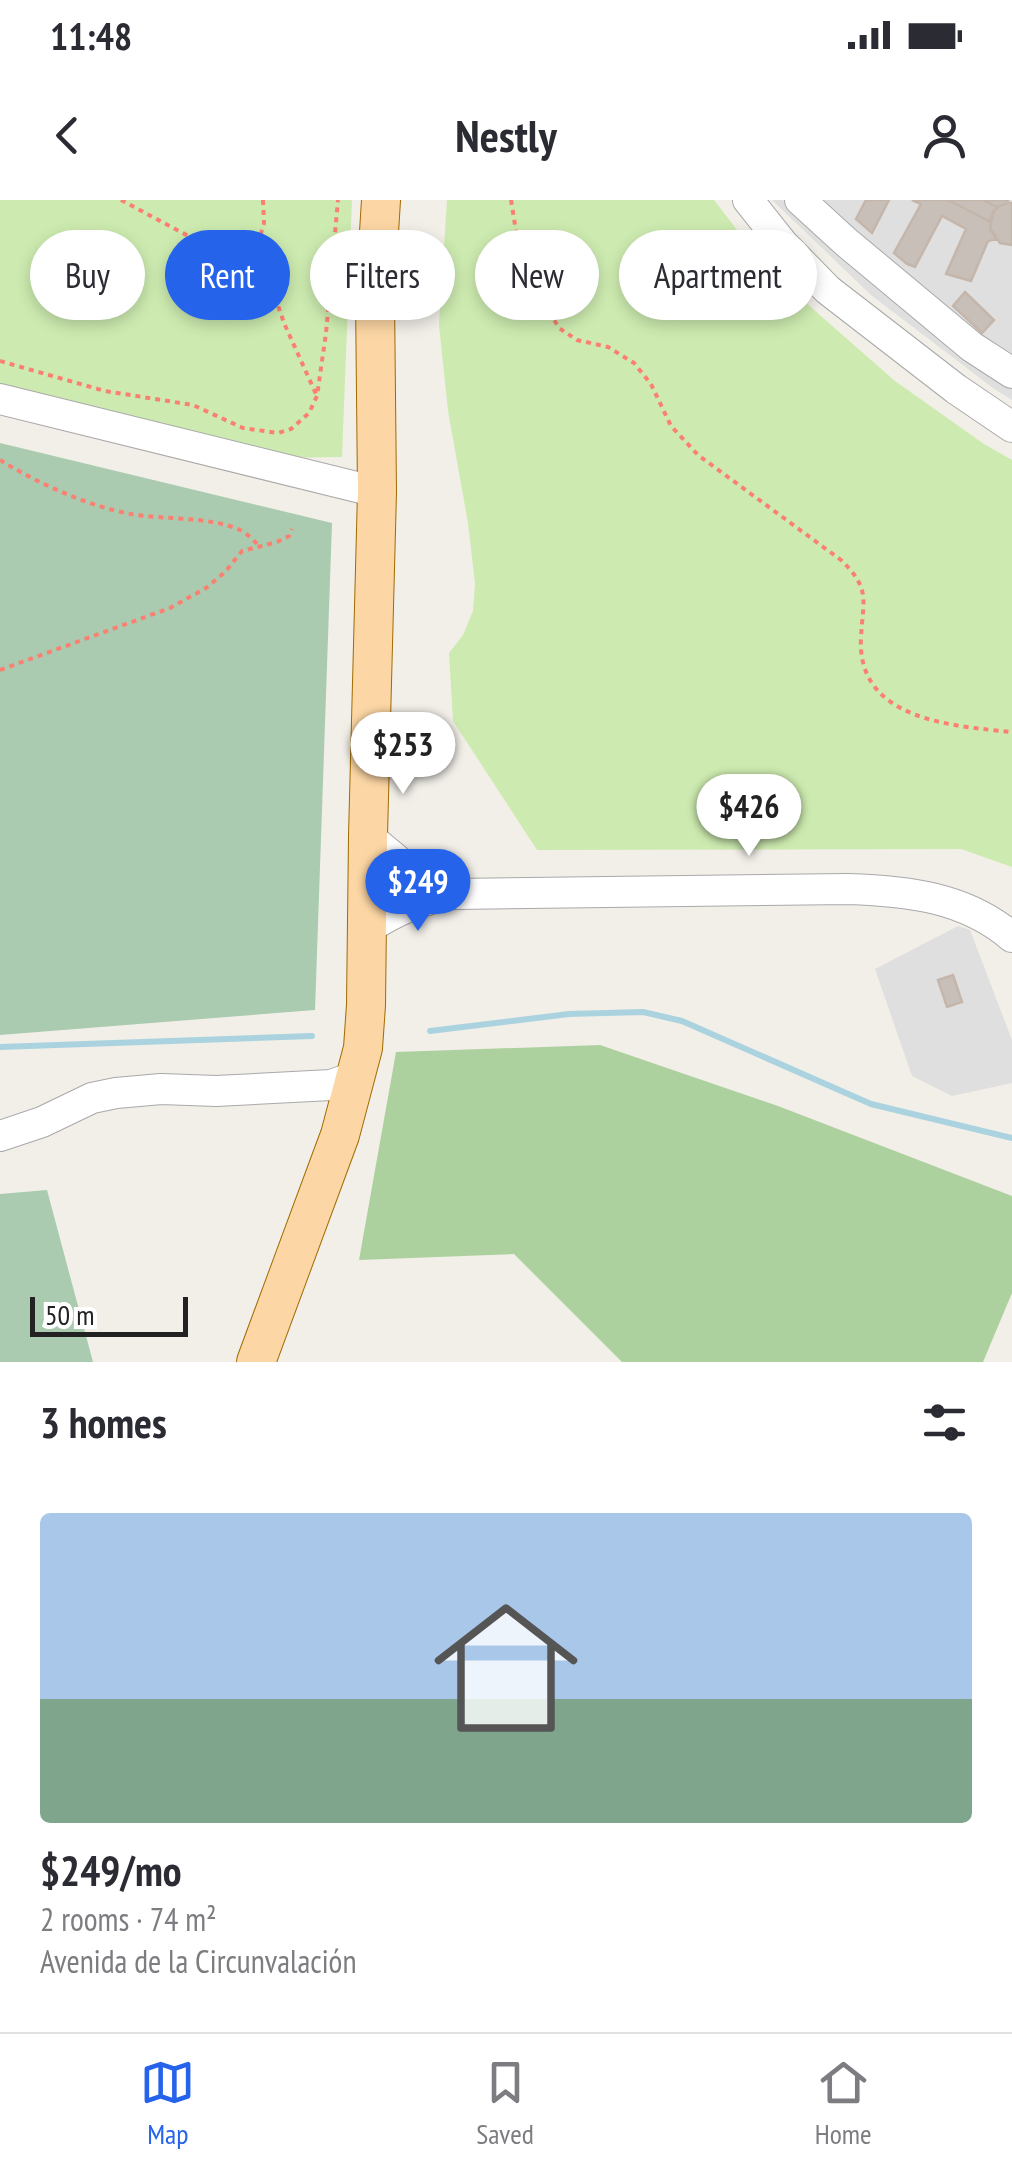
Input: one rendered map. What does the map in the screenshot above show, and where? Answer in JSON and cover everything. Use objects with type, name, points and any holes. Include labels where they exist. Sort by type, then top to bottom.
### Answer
[{"type":"main road","points":[[256,1362],[340,1135],[358,1070],[366,1005],[377,492],[376,298],[381,200]]},
{"type":"street","points":[[748,200],[783,244],[828,290],[1012,427]]},
{"type":"street","points":[[800,200],[958,335],[1012,373]]},
{"type":"street","points":[[0,399],[377,492]]},
{"type":"street","points":[[368,836],[410,870],[454,894]]},
{"type":"street","points":[[367,928],[409,905],[454,894],[783,889],[896,891],[955,904],[1012,937]]},
{"type":"street","points":[[0,1136],[42,1122],[92,1098],[116,1093],[331,1086],[358,1070]]},
{"type":"path","points":[[121,200],[177,230]]},
{"type":"path","points":[[262,200],[262,230]]},
{"type":"path","points":[[0,361],[105,391],[193,405],[243,428],[261,432],[291,429],[310,413],[317,396],[338,200]]},
{"type":"path","points":[[512,200],[524,270],[560,328],[571,337],[608,348],[634,363],[652,384],[678,437],[730,481],[856,574],[865,598],[861,650],[868,674],[882,695],[902,710],[927,718],[1012,732]]},
{"type":"path","points":[[283,320],[317,396]]},
{"type":"path","points":[[0,460],[27,477],[103,506],[129,514],[188,519],[243,530],[258,545]]},
{"type":"path","points":[[0,670],[170,608],[206,588],[242,550],[277,542],[292,530]]},
{"type":"shaded area","points":[[772,200],[1012,200],[1012,400],[871,295],[817,243],[817,230],[803,230]]},
{"type":"shaded area","points":[[958,926],[970,930],[1012,1040],[1012,1083],[952,1096],[912,1076],[875,969]]},
{"type":"green space","points":[[0,200],[352,200],[351,230],[310,230],[310,320],[347,320],[342,457],[273,458],[0,387]]},
{"type":"green space","points":[[447,200],[714,200],[737,230],[619,230],[619,320],[817,320],[817,313],[895,381],[1012,460],[1012,867],[961,849],[537,850],[453,721],[449,653],[463,635],[473,611],[475,584],[439,325],[439,320],[455,320],[455,230],[445,230]]},
{"type":"green space","points":[[0,443],[332,523],[315,1010],[0,1035]]},
{"type":"green space","points":[[600,1045],[778,1106],[1012,1196],[1012,1293],[983,1362],[622,1362],[514,1254],[359,1260],[396,1052]]},
{"type":"green space","points":[[47,1190],[93,1362],[0,1362],[0,1194]]},
{"type":"building","points":[[866,200],[889,200],[872,233],[856,219]]},
{"type":"building","points":[[912,200],[1008,200],[993,212],[990,228],[996,239],[988,241],[971,281],[946,274],[966,229],[942,216],[915,267],[894,253],[921,204]]},
{"type":"building","points":[[948,200],[983,200],[997,207],[989,221]]},
{"type":"building","points":[[1012,203],[1012,245],[1000,243],[990,228],[993,212]]},
{"type":"building","points":[[965,292],[994,320],[982,333],[953,306]]},
{"type":"building","points":[[953,975],[962,1002],[947,1007],[938,980]]},
{"type":"waterway","points":[[430,1031],[569,1014],[643,1012],[682,1021],[871,1104],[1012,1138]]},
{"type":"waterway","points":[[0,1047],[312,1036]]}]
